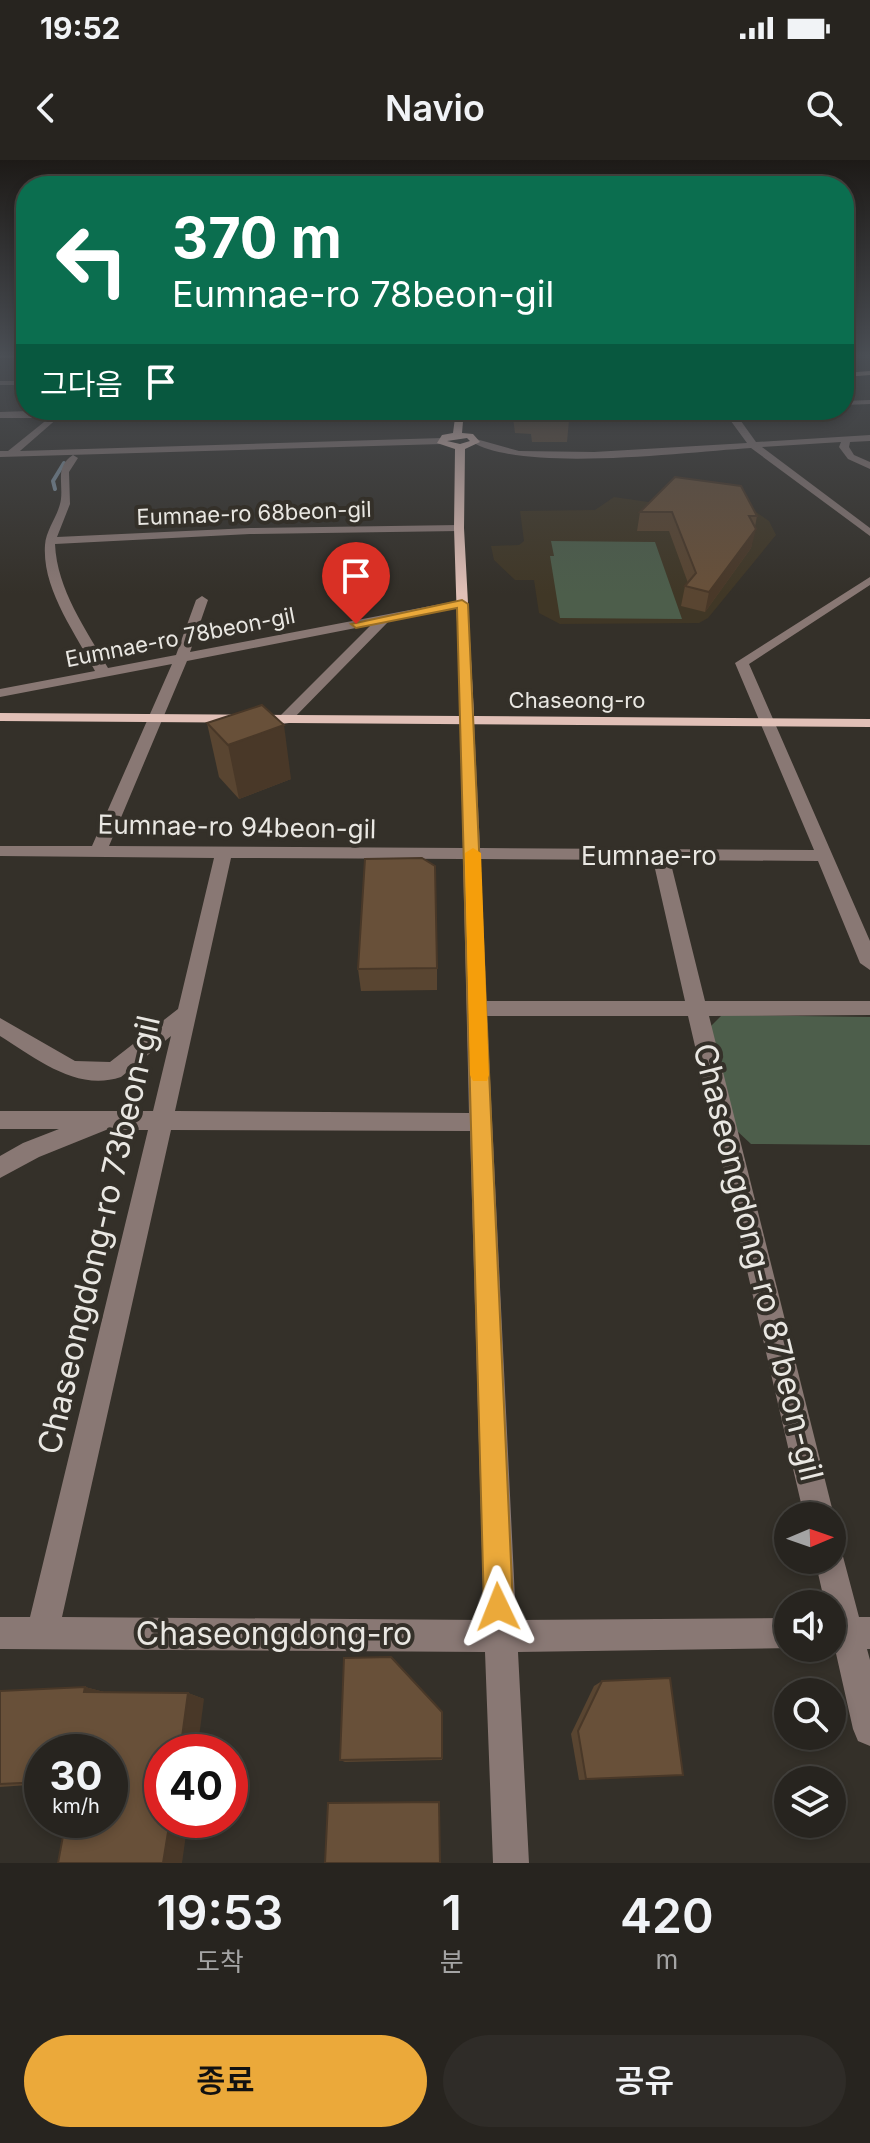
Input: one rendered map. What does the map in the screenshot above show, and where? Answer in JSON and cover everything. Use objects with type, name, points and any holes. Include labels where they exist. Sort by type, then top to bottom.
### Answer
[{"type":"main road","points":[[458,435],[467,722]]},
{"type":"main road","points":[[442,441],[445,437],[458,441],[470,436],[476,442]]},
{"type":"main road","name":"Chaseong-ro","points":[[0,717],[870,723]]},
{"type":"street","points":[[0,463],[5,454],[30,435]]},
{"type":"street","points":[[746,435],[753,445],[870,533]]},
{"type":"street","points":[[476,442],[519,454],[578,455],[870,438]]},
{"type":"street","points":[[846,440],[844,447],[847,454],[870,466]]},
{"type":"street","points":[[5,454],[442,441]]},
{"type":"street","points":[[575,443],[578,455]]},
{"type":"street","points":[[73,458],[65,469],[62,480],[66,500],[50,541],[52,574],[104,674]]},
{"type":"street","name":"Eumnae-ro 68beon-gil","points":[[50,541],[250,531],[459,528]]},
{"type":"street","points":[[870,598],[865,583],[742,663],[870,963]]},
{"type":"street","points":[[98,852],[181,659],[202,600]]},
{"type":"street","name":"Eumnae-ro 78beon-gil","points":[[0,693],[462,604]]},
{"type":"street","points":[[284,720],[385,618]]},
{"type":"street","points":[[467,722],[511,1863]]},
{"type":"street","name":"Eumnae-ro 94beon-gil","points":[[0,851],[473,856]]},
{"type":"street","name":"Chaseongdong-ro 73beon-gil","points":[[42,1633],[224,853]]},
{"type":"street","name":"Eumnae-ro","points":[[473,856],[824,856]]},
{"type":"street","name":"Chaseongdong-ro 87beon-gil","points":[[660,856],[816,1502]]},
{"type":"street","points":[[478,1009],[697,1008]]},
{"type":"street","name":"Chaseongdong-ro 87beon-gil","points":[[697,1008],[870,1008]]},
{"type":"street","points":[[0,1026],[71,1069],[114,1071],[186,1013]]},
{"type":"street","points":[[0,1120],[481,1122]]},
{"type":"street","points":[[0,1168],[31,1150],[107,1121]]},
{"type":"street","points":[[834,1574],[870,1729]]},
{"type":"street","name":"Chaseongdong-ro","points":[[0,1633],[774,1634]]},
{"type":"shaded area","points":[[614,497],[655,503],[750,508],[769,521],[776,535],[708,618],[699,623],[560,624],[539,613],[534,580],[515,580],[494,560],[491,546],[519,545],[524,541],[520,511],[595,510]]},
{"type":"green space","points":[[551,541],[655,542],[682,619],[560,618],[550,556],[554,556]]},
{"type":"green space","points":[[722,1015],[870,1017],[870,1145],[751,1144],[736,1130],[708,1029]]},
{"type":"building","points":[[675,477],[741,486],[757,516],[749,516],[756,529],[709,592],[685,586],[696,573],[672,512],[640,512]]},
{"type":"building","points":[[262,705],[284,725],[228,745],[207,723]]},
{"type":"building","points":[[422,858],[435,866],[437,968],[358,969],[365,859]]},
{"type":"building","points":[[391,1657],[442,1712],[442,1758],[340,1760],[344,1658]]},
{"type":"building","points":[[670,1678],[683,1775],[586,1779],[578,1731],[602,1681]]},
{"type":"building","points":[[85,1687],[84,1692],[188,1693],[182,1734],[144,1734],[144,1838],[167,1838],[163,1863],[58,1863],[63,1838],[128,1838],[128,1734],[24,1734],[24,1783],[0,1784],[0,1691]]},
{"type":"building","points":[[439,1802],[440,1863],[325,1863],[328,1803]]},
{"type":"waterway","points":[[55,489],[53,481],[64,463]]},
{"type":"slow traffic","points":[[473,853],[480,1075]]},
{"type":"route","points":[[356,624],[462,604],[498,1607]]}]
